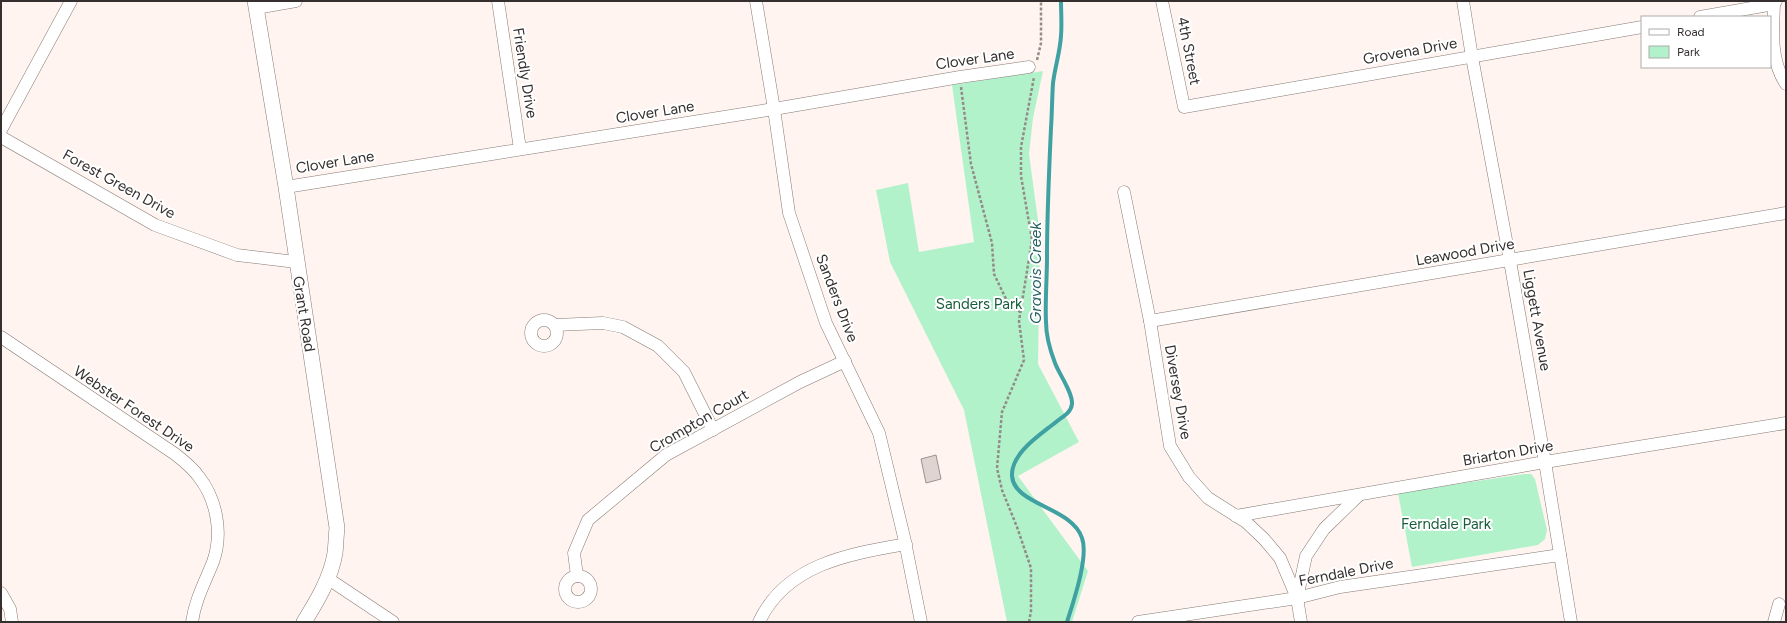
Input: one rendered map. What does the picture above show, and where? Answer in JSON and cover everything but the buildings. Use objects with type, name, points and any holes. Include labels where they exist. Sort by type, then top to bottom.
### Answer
[{"type":"street","points":[[1,130],[71,1]]},
{"type":"street","points":[[256,5],[296,1]]},
{"type":"street","name":"Friendly Drive","points":[[498,1],[520,149]]},
{"type":"street","name":"Sanders Drive","points":[[756,1],[789,212],[826,322],[879,433],[906,544],[921,622]]},
{"type":"street","name":"4th Street","points":[[1162,1],[1184,107]]},
{"type":"street","name":"Liggett Avenue","points":[[1463,1],[1545,462],[1571,622]]},
{"type":"street","points":[[1705,16],[1775,3],[1773,47],[1782,78],[1786,84]]},
{"type":"street","name":"Grant Road","points":[[256,5],[286,187],[296,262],[337,528],[335,554],[327,578],[318,599],[304,622]]},
{"type":"street","name":"Grovena Drive","points":[[1184,107],[1641,27]]},
{"type":"street","name":"Clover Lane","points":[[286,187],[774,109],[960,77],[1033,69]]},
{"type":"street","name":"Forest Green Drive","points":[[1,137],[155,225],[237,255],[296,262]]},
{"type":"street","name":"Diversey Drive","points":[[1124,192],[1150,321],[1170,446],[1178,461],[1208,498],[1246,522],[1273,549],[1286,571],[1297,598],[1301,622]]},
{"type":"street","name":"Leawood Drive","points":[[1150,321],[1786,213]]},
{"type":"street","points":[[555,325],[603,323],[623,327],[658,346],[684,372],[712,430]]},
{"type":"street","name":"Webster Forest Drive","points":[[1,337],[175,454],[200,478],[209,493],[215,510],[218,526],[217,542],[213,560],[196,601],[192,622]]},
{"type":"street","name":"Crompton Court","points":[[577,576],[574,553],[588,520],[666,456],[800,382],[845,361]]},
{"type":"street","name":"Briarton Drive","points":[[1236,516],[1359,496],[1545,462],[1786,423]]},
{"type":"street","name":"Diversey Drive","points":[[1297,598],[1306,556],[1324,528],[1359,496]]},
{"type":"street","points":[[759,622],[778,592],[808,572],[837,558],[858,552],[906,544]]},
{"type":"street","name":"Ferndale Drive","points":[[1138,622],[1297,598],[1340,587],[1560,555]]},
{"type":"street","points":[[327,578],[393,622]]},
{"type":"street","points":[[1,593],[10,609],[12,622]]},
{"type":"street","points":[[1774,622],[1779,604]]},
{"type":"path","points":[[1029,622],[1031,611],[1031,568],[1018,527],[1002,490],[997,468],[1002,412],[1024,360],[1019,327],[1020,312],[1026,284],[1032,240],[1021,176],[1021,147],[1033,69],[1041,43],[1041,1]]},
{"type":"path","points":[[960,77],[971,164],[992,243],[994,274],[1006,299],[1020,312]]},
{"type":"green space","name":"Sanders Park","points":[[1043,71],[1033,118],[1029,154],[1040,235],[1038,364],[1079,442],[1018,476],[1088,571],[1072,622],[1007,622],[964,410],[890,262],[876,190],[908,183],[919,252],[974,242],[952,85]]},
{"type":"green space","name":"Ferndale Park","points":[[1531,474],[1535,479],[1547,530],[1545,539],[1538,545],[1412,567],[1398,493]]},
{"type":"waterway","name":"Gravois Creek","points":[[1061,1],[1060,42],[1053,89],[1048,209],[1046,314],[1050,348],[1053,358],[1070,394],[1072,404],[1070,410],[1066,414],[1021,452],[1016,460],[1012,476],[1015,486],[1022,494],[1067,519],[1076,528],[1082,538],[1084,546],[1082,568],[1067,622]]}]
